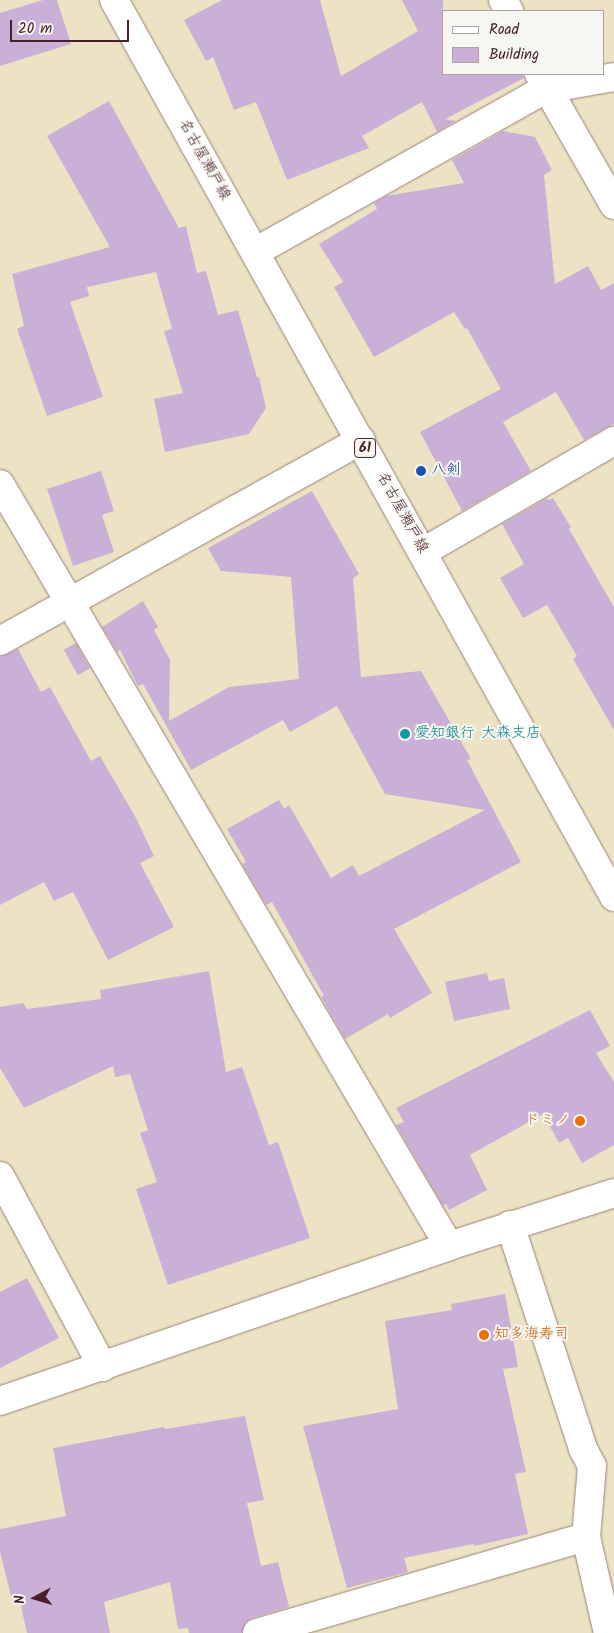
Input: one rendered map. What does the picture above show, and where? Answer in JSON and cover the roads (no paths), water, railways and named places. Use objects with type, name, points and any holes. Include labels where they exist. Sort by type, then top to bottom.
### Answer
[{"type":"street","name":"名古屋瀬戸線","points":[[114,0],[361,440],[614,897]]},
{"type":"street","points":[[255,252],[543,81],[614,77]]},
{"type":"street","points":[[543,81],[614,205]]},
{"type":"street","points":[[0,641],[361,440]]},
{"type":"street","points":[[423,552],[614,441]]},
{"type":"street","points":[[0,484],[71,601],[449,1246]]},
{"type":"street","points":[[0,1176],[103,1367]]},
{"type":"street","points":[[0,1401],[510,1225],[614,1192]]},
{"type":"street","points":[[510,1225],[583,1449],[592,1466],[586,1537],[608,1633]]},
{"type":"street","points":[[257,1633],[586,1537]]},
{"type":"place","name":"八剣","points":[[421,471]]},
{"type":"place","name":"愛知銀行 大森支店","points":[[405,734]]},
{"type":"place","name":"ドミノ","points":[[580,1121]]},
{"type":"place","name":"知多海寿司","points":[[484,1335]]}]
